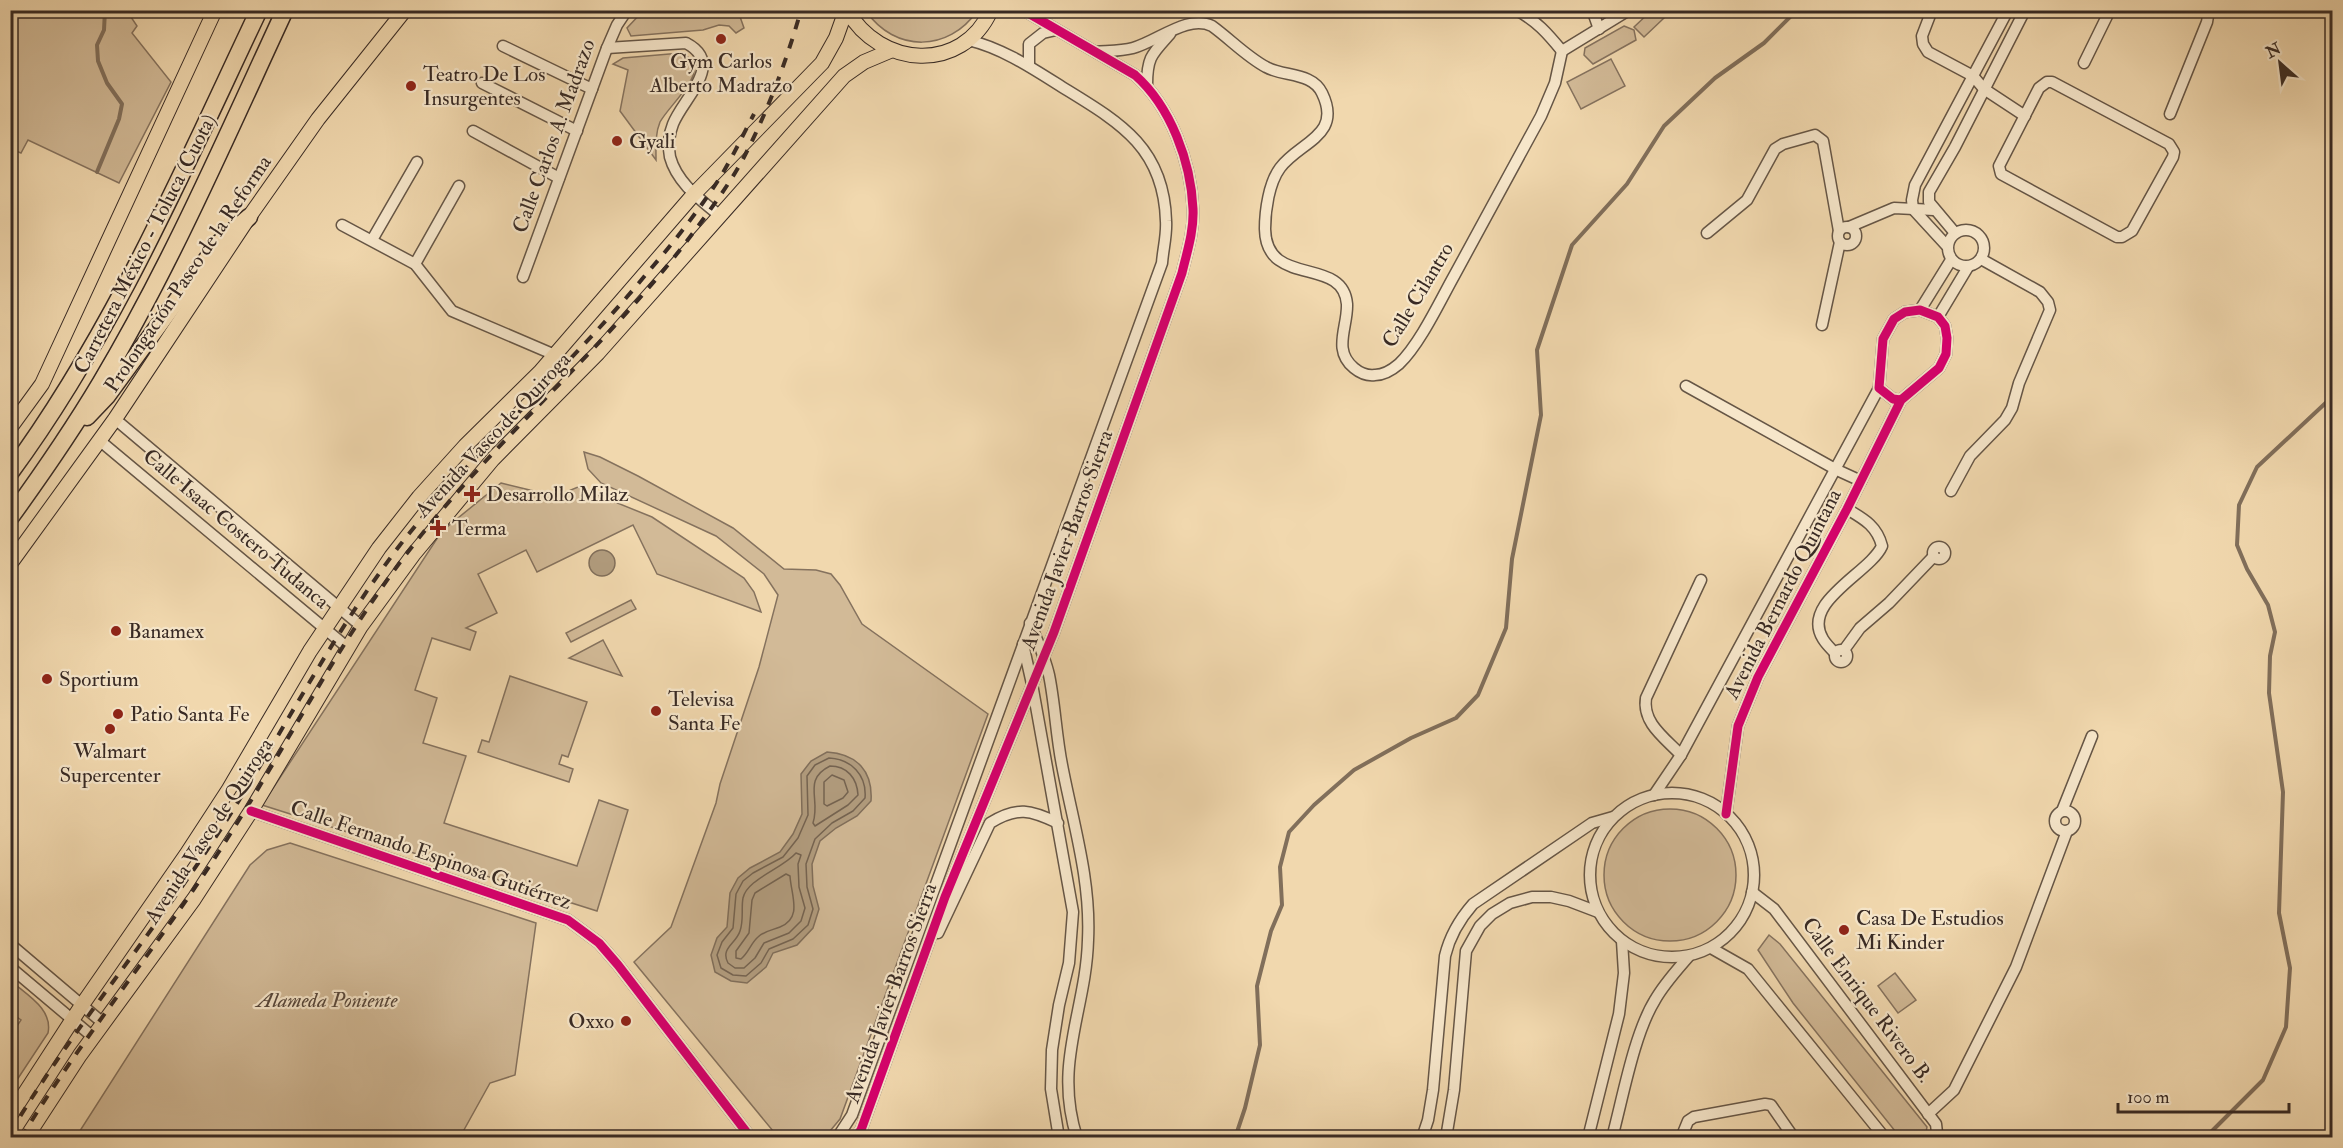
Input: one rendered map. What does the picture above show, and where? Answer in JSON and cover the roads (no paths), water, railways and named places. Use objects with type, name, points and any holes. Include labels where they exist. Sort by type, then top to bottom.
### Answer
[{"type":"highway","name":"Carretera México - Toluca (Cuota)","points":[[10,473],[41,431],[112,312],[172,193],[259,10]]},
{"type":"highway","name":"Carretera México - Toluca (Cuota)","points":[[10,518],[64,442],[102,381],[160,274],[285,10]]},
{"type":"highway","points":[[64,442],[107,396],[218,244],[249,217]]},
{"type":"main road","name":"Prolongación Paseo de la Reforma","points":[[10,564],[115,419],[249,217],[318,118],[405,10]]},
{"type":"main road","points":[[847,10],[864,34],[890,51],[910,56],[930,55],[950,50],[968,40],[992,10]]},
{"type":"main road","name":"Avenida Vasco de Quiroga","points":[[10,1116],[82,1005],[229,789],[324,628],[379,548],[419,497],[465,446],[555,355],[694,194],[822,63],[836,38],[847,10]]},
{"type":"main road","points":[[10,428],[42,384],[215,14]]},
{"type":"main road","name":"Avenida Vasco de Quiroga","points":[[26,1137],[93,1037],[194,899],[251,811],[361,626],[413,555],[493,459],[598,353],[844,76],[864,62],[890,51]]},
{"type":"street","name":"Calle Carlos A. Madrazo","points":[[523,277],[607,48],[617,25],[627,10]]},
{"type":"street","name":"Avenida Javier Barros Sierra","points":[[855,1137],[861,1130],[945,897],[1044,658],[1182,273],[1190,242],[1193,210],[1189,176],[1180,145],[1147,85],[1135,75],[1023,10]]},
{"type":"street","points":[[1516,10],[1545,30],[1562,51],[1629,10]]},
{"type":"street","points":[[1599,29],[1594,15],[1601,10]]},
{"type":"street","points":[[1932,10],[1922,36],[1923,44],[1928,52],[1973,76],[1984,89],[2025,116]]},
{"type":"street","points":[[1968,267],[1959,266],[1952,260],[1947,246],[1913,209],[1911,200],[1915,185],[2008,10]]},
{"type":"street","points":[[1955,233],[1934,210],[1929,202],[1929,192],[1955,147],[2025,10]]},
{"type":"street","points":[[2084,63],[2110,10]]},
{"type":"street","points":[[2170,114],[2207,22],[2209,10]]},
{"type":"street","name":"Calle Cilantro","points":[[1095,52],[1132,48],[1194,22],[1203,21],[1268,68],[1305,78],[1315,84],[1322,93],[1327,117],[1324,129],[1314,141],[1282,165],[1274,178],[1267,212],[1267,241],[1279,261],[1291,268],[1332,279],[1339,285],[1345,294],[1347,306],[1341,344],[1343,354],[1347,362],[1356,370],[1365,375],[1376,375],[1389,372],[1400,363],[1435,310],[1541,116],[1555,83],[1562,51]]},
{"type":"street","points":[[1029,66],[1029,44],[1043,33],[1056,30]]},
{"type":"street","name":"Calle Cilantro","points":[[1147,85],[1150,56],[1172,32]]},
{"type":"street","name":"Avenida Javier Barros Sierra","points":[[837,1137],[852,1115],[1162,263],[1167,224],[1164,194],[1155,169],[1145,149],[1132,134],[1109,116],[1029,66],[992,47],[968,40]]},
{"type":"street","points":[[607,48],[686,43],[696,48],[702,57],[704,68],[700,79],[673,124],[669,138],[670,156],[678,175],[694,194],[720,216]]},
{"type":"street","points":[[503,46],[592,89]]},
{"type":"street","points":[[2047,82],[2052,82],[2169,144],[2174,152],[2173,157],[2132,231],[2122,237],[2117,237],[2001,174],[1999,166],[2025,116],[2039,88],[2047,82]]},
{"type":"street","points":[[482,83],[577,131]]},
{"type":"street","points":[[473,131],[559,178]]},
{"type":"street","points":[[1707,233],[1747,200],[1775,149],[1783,144],[1815,135],[1823,141],[1843,233],[1822,325]]},
{"type":"street","points":[[372,240],[417,162]]},
{"type":"street","points":[[415,264],[459,186]]},
{"type":"street","points":[[1843,233],[1894,208],[1934,210]]},
{"type":"street","points":[[342,225],[415,264],[452,311],[555,355]]},
{"type":"street","points":[[1947,246],[1955,233],[1969,230],[1981,238],[1984,245],[1981,259],[1968,267],[1938,317],[1920,309],[1952,260]]},
{"type":"street","points":[[1951,491],[1970,456],[2005,420],[2012,408],[2019,383],[2050,310],[2048,302],[2040,292],[1981,259]]},
{"type":"street","name":"Avenida Bernardo Quintana","points":[[1654,795],[1681,755],[1879,388],[1883,339],[1887,329],[1894,319],[1905,312],[1920,309]]},
{"type":"street","name":"Avenida Bernardo Quintana","points":[[1726,814],[1737,726],[1758,677],[1902,400],[1939,368],[1946,354],[1945,326],[1938,317]]},
{"type":"street","points":[[1686,386],[1836,470],[1861,481]]},
{"type":"street","points":[[1879,388],[1893,399],[1902,400]]},
{"type":"street","name":"Calle Isaac Costero Tudanca","points":[[115,419],[361,626]]},
{"type":"street","name":"Calle Isaac Costero Tudanca","points":[[99,440],[348,648]]},
{"type":"street","points":[[1847,509],[1867,521],[1879,533],[1882,546],[1877,556],[1826,601],[1819,622],[1822,638],[1839,652],[1934,555]]},
{"type":"street","points":[[1681,755],[1652,724],[1644,709],[1646,698],[1701,580]]},
{"type":"street","points":[[1030,623],[1049,673],[1061,764],[1078,838],[1089,904],[1087,964],[1070,1047],[1068,1077],[1071,1117],[1077,1137]]},
{"type":"street","points":[[1023,644],[1073,912],[1069,963],[1052,1050],[1051,1089],[1059,1137]]},
{"type":"street","points":[[1928,1114],[1954,1090],[2016,967],[2067,831],[2057,828],[2054,822],[2056,815],[2062,811],[2091,736]]},
{"type":"street","points":[[1678,793],[1701,798],[1726,814],[1738,825],[1749,846],[1754,869],[1752,892],[1744,915],[1730,933],[1711,948],[1689,956],[1665,957],[1642,952],[1622,941],[1605,925],[1594,904],[1589,881],[1591,858],[1599,836],[1613,817],[1632,803],[1654,795],[1678,793]]},
{"type":"street","name":"Calle Fernando Espinosa Gutiérrez","points":[[251,811],[568,920],[599,943],[618,965],[751,1137]]},
{"type":"street","points":[[917,974],[990,823],[1018,811],[1042,815],[1058,823]]},
{"type":"street","points":[[1422,1137],[1428,1120],[1431,1100],[1445,956],[1450,936],[1473,904],[1592,823],[1613,817]]},
{"type":"street","name":"Calle Enrique Rivero B.","points":[[1752,892],[1774,909],[1936,1124],[1937,1133],[1934,1137]]},
{"type":"street","points":[[1446,1137],[1454,1090],[1466,951],[1480,926],[1492,914],[1510,903],[1532,897],[1569,900],[1598,912]]},
{"type":"street","points":[[1588,1137],[1619,1014],[1624,974],[1622,941]]},
{"type":"street","points":[[10,944],[103,1023]]},
{"type":"street","points":[[1711,948],[1748,969],[1885,1137]]},
{"type":"street","points":[[1612,1137],[1642,1028],[1660,992],[1689,956]]},
{"type":"street","points":[[10,967],[93,1037]]},
{"type":"street","points":[[1681,1137],[1688,1121],[1694,1117],[1766,1104],[1771,1105],[1794,1137]]},
{"type":"water","points":[[602,550],[611,554],[615,563],[611,572],[602,576],[593,572],[589,563],[593,554]]},
{"type":"water","points":[[827,752],[847,756],[861,766],[869,781],[871,801],[857,816],[836,828],[820,841],[812,864],[813,886],[819,909],[813,928],[797,945],[773,953],[766,967],[747,983],[731,981],[715,972],[711,955],[717,938],[727,927],[730,893],[738,878],[750,868],[780,852],[793,834],[802,814],[801,774],[811,761]]},
{"type":"waterway","points":[[97,172],[119,119],[122,104],[107,83],[98,61],[97,45],[104,30],[105,10]]},
{"type":"waterway","points":[[1235,1138],[1245,1108],[1260,1045],[1257,986],[1271,931],[1282,905],[1280,867],[1289,832],[1314,805],[1354,770],[1411,738],[1456,718],[1478,695],[1506,628],[1512,559],[1541,415],[1537,350],[1572,245],[1627,184],[1664,126],[1715,78],[1764,43],[1797,10]]},
{"type":"waterway","points":[[2205,1138],[2263,1080],[2286,1027],[2290,968],[2279,913],[2283,792],[2269,693],[2270,656],[2275,632],[2268,605],[2247,569],[2237,545],[2239,505],[2257,467],[2332,397]]},
{"type":"railway","points":[[21,1138],[68,1065],[218,853],[384,584],[444,507],[660,274],[719,197],[743,159],[768,105],[801,10]]},
{"type":"railway","points":[[10,1133],[58,1058],[213,841],[374,580],[429,509],[587,341],[667,249],[696,213],[721,176],[754,114]]},
{"type":"place","name":"Gym Carlos Alberto Madrazo","points":[[721,39]]},
{"type":"place","name":"Teatro De Los Insurgentes","points":[[411,86]]},
{"type":"place","name":"Gyali","points":[[617,141]]},
{"type":"place","name":"Desarrollo Milaz","points":[[472,494]]},
{"type":"place","name":"Terma","points":[[438,528]]},
{"type":"place","name":"Banamex","points":[[116,631]]},
{"type":"place","name":"Sportium","points":[[47,679]]},
{"type":"place","name":"Televisa Santa Fe","points":[[656,711]]},
{"type":"place","name":"Patio Santa Fe","points":[[118,714]]},
{"type":"place","name":"Walmart Supercenter","points":[[110,729]]},
{"type":"place","name":"Casa De Estudios Mi Kinder","points":[[1844,930]]},
{"type":"place","name":"Oxxo","points":[[626,1021]]},
{"type":"park label","name":"Alameda Poniente","points":[[327,1000]]}]
